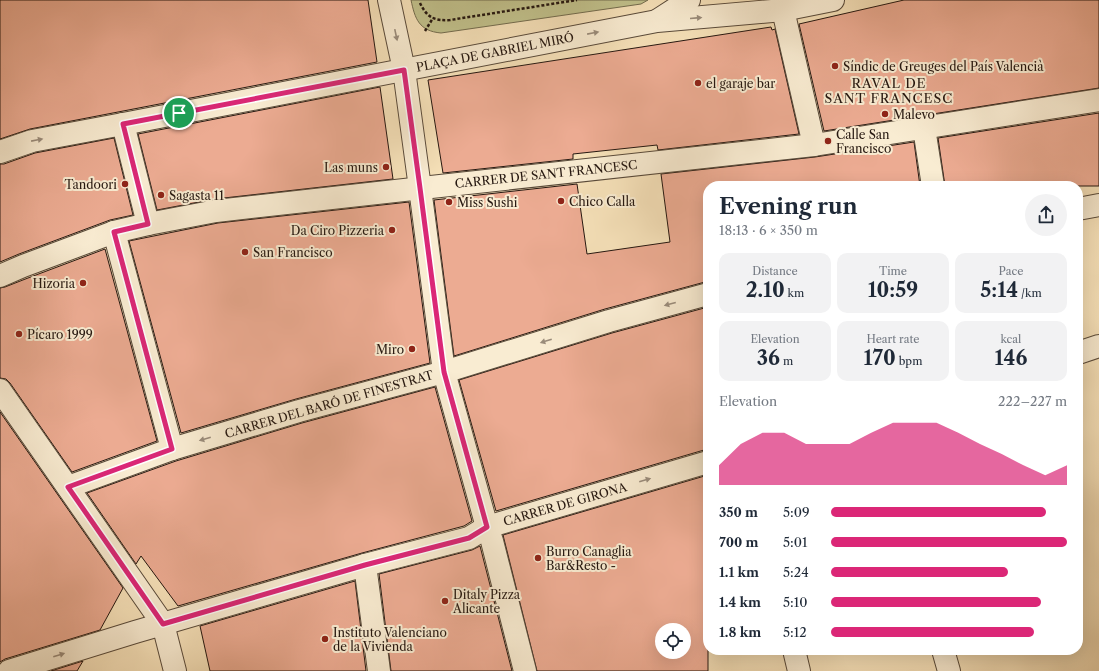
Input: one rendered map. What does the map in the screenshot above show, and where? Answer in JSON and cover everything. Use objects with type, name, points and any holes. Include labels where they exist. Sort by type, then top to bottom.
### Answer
[{"type":"street","name":"PLAÇA DE GABRIEL MIRÓ","points":[[388,0],[404,70],[657,21],[783,10],[833,0]]},
{"type":"street","points":[[657,21],[689,0]]},
{"type":"street","points":[[783,10],[814,145]]},
{"type":"street","points":[[0,152],[32,141],[404,70],[444,372],[492,541],[525,671]]},
{"type":"street","name":"CARRER DE SANT FRANCESC","points":[[0,276],[114,232],[148,224],[216,212],[814,145],[1099,100]]},
{"type":"street","points":[[123,124],[148,224]]},
{"type":"street","points":[[924,128],[932,181]]},
{"type":"street","points":[[1083,208],[1099,205]]},
{"type":"street","points":[[114,232],[172,449]]},
{"type":"street","name":"CARRER DEL BARÓ DE FINESTRAT","points":[[68,487],[172,449],[300,411],[444,372],[609,321],[703,295]]},
{"type":"street","points":[[1083,351],[1099,346]]},
{"type":"street","points":[[0,390],[163,624],[175,671]]},
{"type":"street","name":"CARRER DE GIRONA","points":[[8,671],[365,565],[469,538],[487,527],[703,463]]},
{"type":"street","points":[[365,565],[379,671]]},
{"type":"street","points":[[795,655],[799,671]]},
{"type":"street","points":[[944,655],[949,671]]},
{"type":"path","points":[[419,0],[424,11],[432,18],[441,20],[450,20],[576,0]]},
{"type":"path","points":[[428,26],[432,18]]},
{"type":"green space","points":[[411,0],[648,0],[641,4],[441,33],[428,30],[419,23],[414,13]]},
{"type":"building","points":[[0,0],[368,0],[377,62],[30,129],[0,139]]},
{"type":"building","points":[[904,0],[1099,0],[1099,88],[824,131],[799,24]]},
{"type":"building","points":[[771,27],[772,30],[775,29],[799,134],[658,150],[657,145],[573,154],[573,159],[443,173],[428,80]]},
{"type":"building","points":[[380,87],[393,179],[215,199],[157,210],[138,134]]},
{"type":"building","points":[[1099,113],[1099,186],[1083,186],[1083,181],[944,181],[938,138]]},
{"type":"building","points":[[114,138],[133,215],[110,220],[0,262],[0,164],[35,153]]},
{"type":"building","points":[[914,142],[919,181],[703,181],[703,283],[605,309],[454,356],[434,200],[577,184],[587,254],[670,242],[661,174],[815,157]]},
{"type":"building","points":[[409,202],[430,363],[296,399],[181,433],[129,241],[218,223]]},
{"type":"building","points":[[105,249],[157,441],[72,472],[10,383],[6,379],[0,378],[0,288]]},
{"type":"building","points":[[703,308],[703,450],[496,511],[459,380],[612,333]]},
{"type":"building","points":[[435,387],[472,521],[464,526],[362,553],[178,606],[141,556],[136,564],[87,493],[176,461],[302,423]]},
{"type":"building","points":[[0,412],[123,588],[100,630],[5,659],[0,662]]},
{"type":"building","points":[[703,476],[703,655],[708,655],[708,671],[537,671],[503,535]]},
{"type":"building","name":"Ditaly Pizza Alicante","points":[[480,546],[512,671],[391,671],[379,574],[472,550]]},
{"type":"building","points":[[355,581],[366,671],[210,671],[200,626]]},
{"type":"building","points":[[83,661],[77,671],[51,671]]},
{"type":"place","name":"Síndic de Greuges del País Valencià","points":[[835,66]]},
{"type":"place","name":"el garaje bar","points":[[698,83]]},
{"type":"place","name":"Malevo","points":[[885,114]]},
{"type":"place","name":"Calle San Francisco","points":[[828,141]]},
{"type":"place","name":"Las muns","points":[[386,167]]},
{"type":"place","name":"Tandoori","points":[[125,184]]},
{"type":"place","name":"Sagasta 11","points":[[161,195]]},
{"type":"place","name":"Chico Calla","points":[[561,201]]},
{"type":"place","name":"Miss Sushi","points":[[449,202]]},
{"type":"place","name":"Da Ciro Pizzeria","points":[[392,230]]},
{"type":"place","name":"San Francisco","points":[[245,252]]},
{"type":"place","name":"Hizoria","points":[[83,283]]},
{"type":"place","name":"Pícaro 1999","points":[[19,334]]},
{"type":"place","name":"Miro","points":[[412,349]]},
{"type":"place","name":"Burro Canaglia Bar&Resto -","points":[[538,558]]},
{"type":"place","name":"Ditaly Pizza Alicante","points":[[445,601]]},
{"type":"place","name":"Instituto Valenciano de la Vivienda","points":[[325,639]]},
{"type":"district","name":"RAVAL DE SANT FRANCESC","points":[[889,90]]},
{"type":"route","points":[[404,70],[444,372],[487,527],[469,538],[365,565],[163,624],[68,487],[172,449],[114,232],[148,224],[123,124],[179,113],[404,70]]}]
